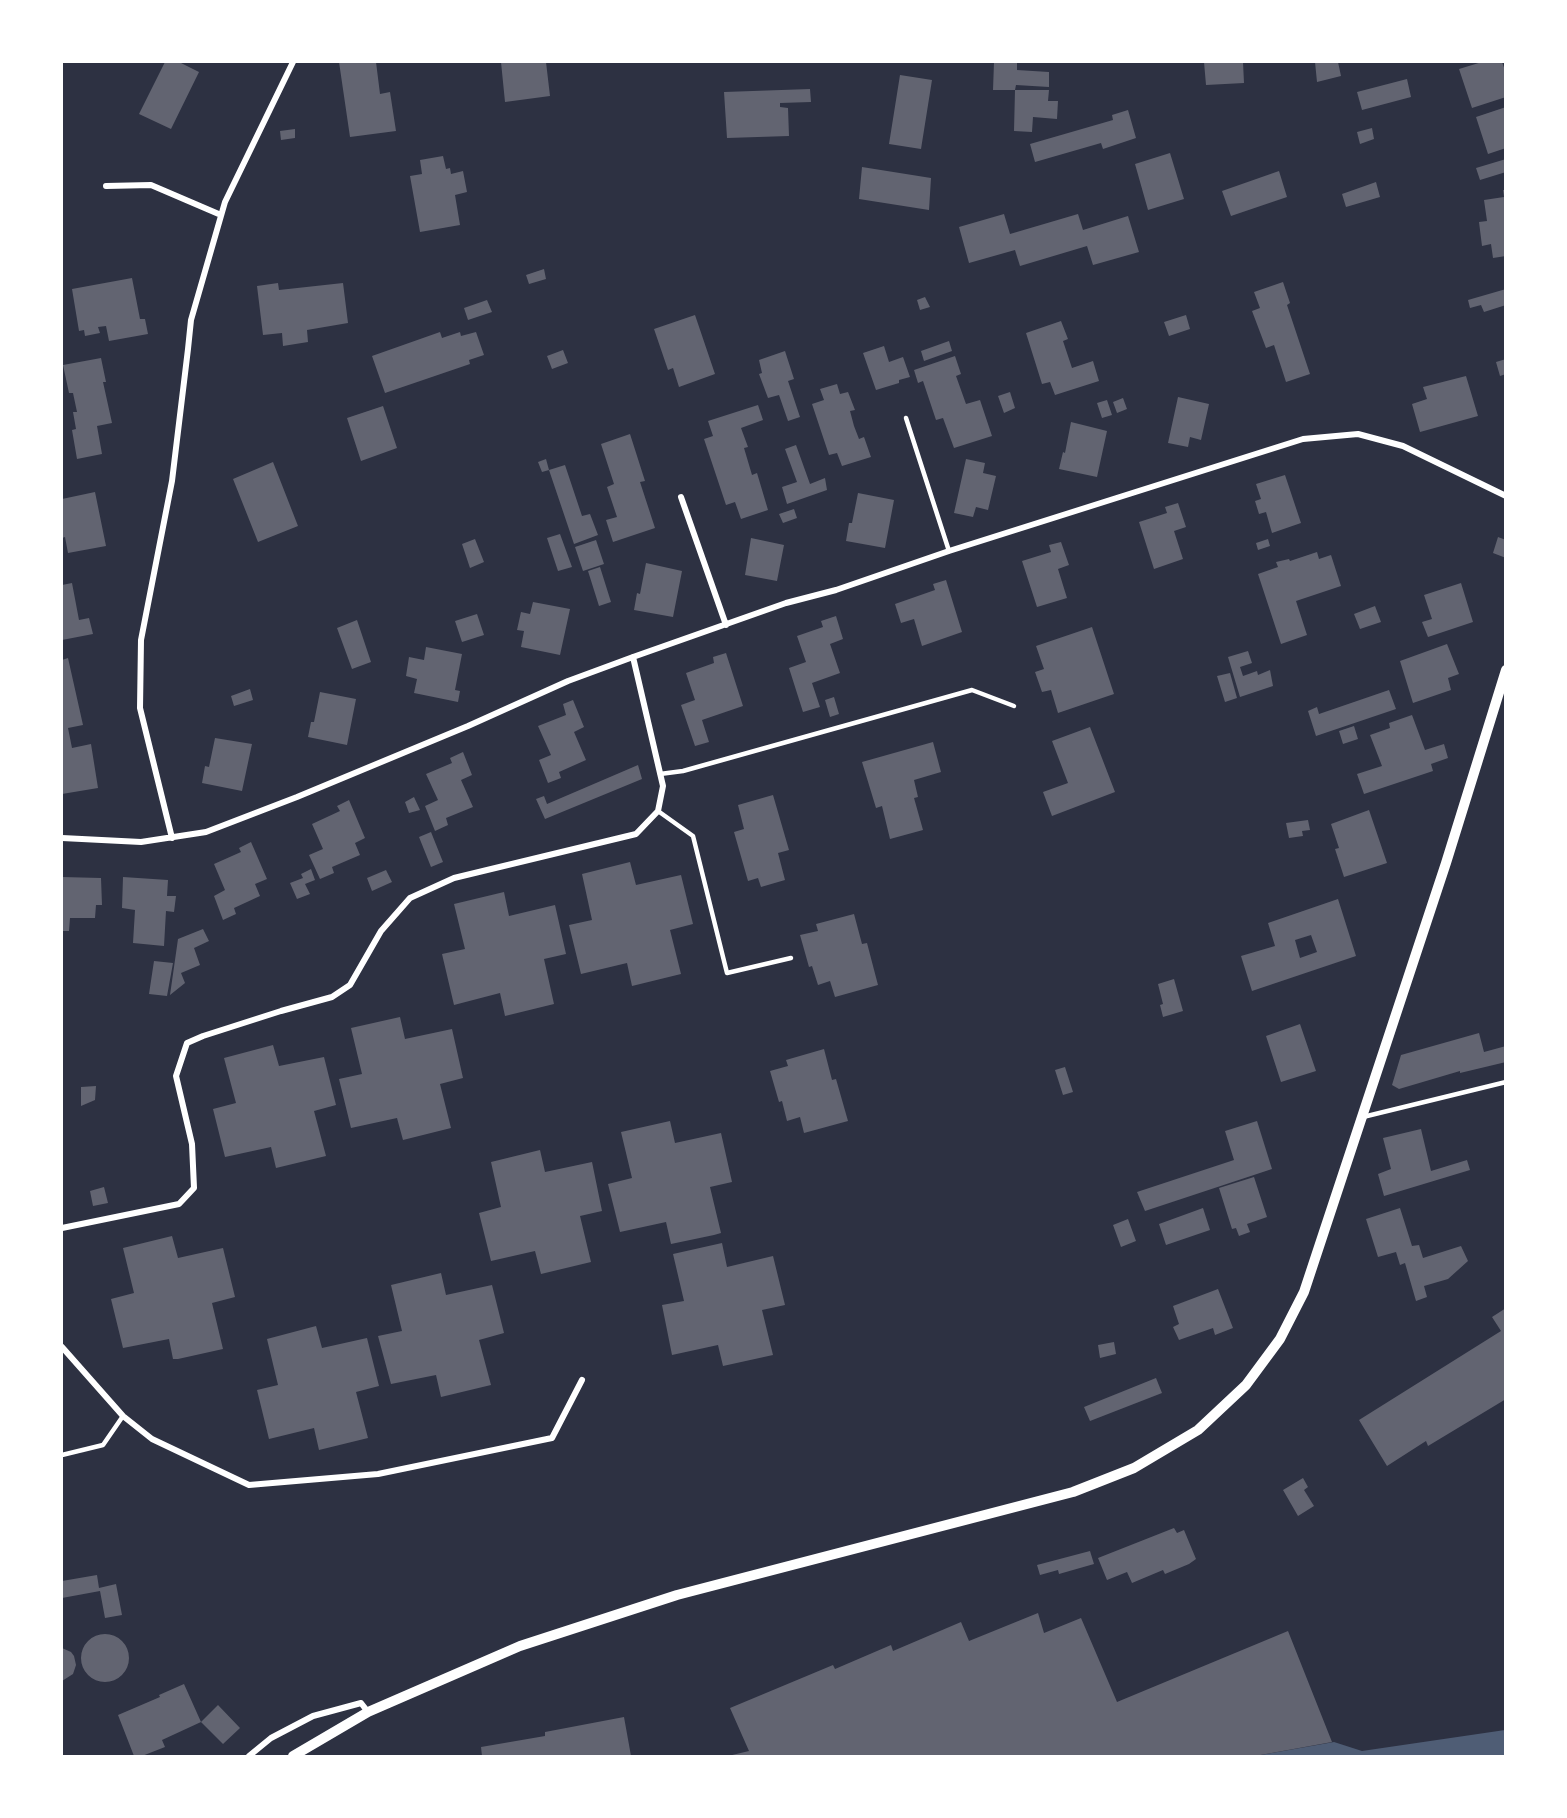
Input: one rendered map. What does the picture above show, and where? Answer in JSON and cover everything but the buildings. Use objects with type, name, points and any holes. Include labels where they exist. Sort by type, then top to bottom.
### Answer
[{"type":"street","points":[[172,838],[140,708],[141,640],[172,481],[191,320],[225,202],[293,62]]},
{"type":"street","points":[[106,186],[151,185],[221,215]]},
{"type":"street","points":[[62,838],[141,842],[206,832],[468,726],[568,681],[633,657],[786,603],[836,590],[949,551],[1303,439],[1358,434],[1403,446],[1506,496]]},
{"type":"street","points":[[681,497],[726,625]]},
{"type":"street","points":[[62,1228],[179,1204],[194,1188],[192,1144],[176,1076],[187,1044],[203,1036],[332,997],[350,985],[381,931],[410,898],[454,878],[636,834],[658,811],[663,786],[633,657]]},
{"type":"street","points":[[293,1756],[368,1712],[520,1647],[677,1595],[1073,1492],[1134,1468],[1198,1430],[1246,1385],[1280,1339],[1304,1292],[1446,863],[1506,670]]},
{"type":"street","points":[[62,1350],[123,1416],[152,1439],[249,1485],[378,1474],[552,1438],[582,1380]]},
{"type":"street","points":[[249,1756],[271,1738],[314,1716],[361,1703],[368,1712]]},
{"type":"lane","points":[[906,418],[949,551]]},
{"type":"lane","points":[[660,774],[683,771],[972,690],[1014,706]]},
{"type":"lane","points":[[658,811],[693,836],[727,973],[791,958]]},
{"type":"lane","points":[[1363,1117],[1506,1082]]},
{"type":"lane","points":[[62,1455],[103,1444],[123,1416]]},
{"type":"water","points":[[1505,1730],[1505,1756],[1255,1756],[1334,1742],[1362,1751]]}]
